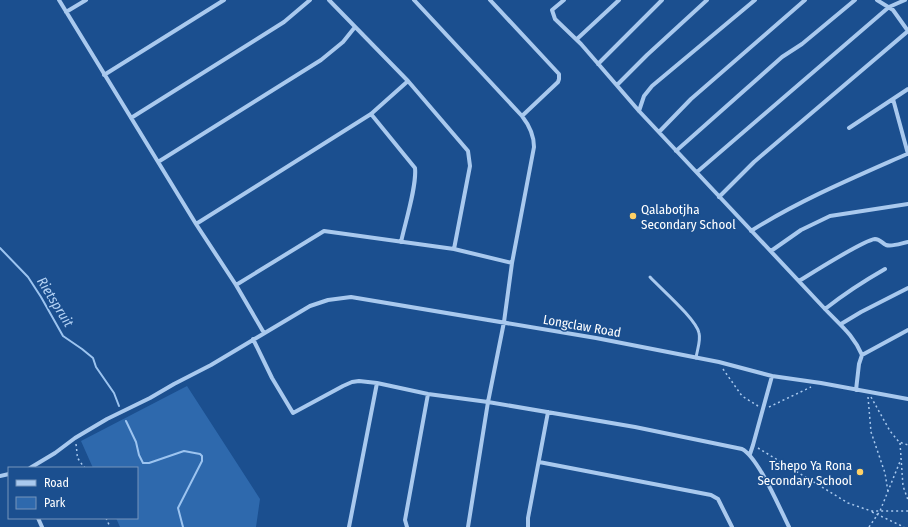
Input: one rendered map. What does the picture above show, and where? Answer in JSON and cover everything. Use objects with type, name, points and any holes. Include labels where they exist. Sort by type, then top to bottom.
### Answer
[{"type":"street","points":[[58,0],[196,224],[236,285],[264,333]]},
{"type":"street","points":[[66,12],[86,0]]},
{"type":"street","points":[[104,75],[224,0]]},
{"type":"street","points":[[131,118],[284,22],[310,0]]},
{"type":"street","points":[[329,0],[408,81],[464,145],[470,155],[470,166],[454,249]]},
{"type":"street","points":[[414,0],[522,116],[531,130],[534,139],[534,147],[512,263],[504,322],[488,402],[468,527]]},
{"type":"street","points":[[490,0],[559,74],[560,79],[558,82],[522,116]]},
{"type":"street","points":[[564,0],[552,10],[555,19],[577,39],[639,111],[676,151],[825,309],[841,324],[854,339],[862,355]]},
{"type":"street","points":[[577,39],[620,0]]},
{"type":"street","points":[[598,64],[662,0]]},
{"type":"street","points":[[617,85],[647,55],[707,0]]},
{"type":"street","points":[[639,111],[644,96],[652,86],[755,0]]},
{"type":"street","points":[[659,132],[691,99],[805,0]]},
{"type":"street","points":[[676,151],[782,57],[802,44],[855,0]]},
{"type":"street","points":[[719,196],[754,162],[908,31],[889,7],[877,0]]},
{"type":"street","points":[[697,172],[889,7],[905,0]]},
{"type":"street","points":[[158,162],[320,60],[344,42],[355,27]]},
{"type":"street","points":[[196,224],[371,114],[408,81]]},
{"type":"street","points":[[849,128],[908,89]]},
{"type":"street","points":[[751,231],[771,218],[798,204],[908,154],[893,99]]},
{"type":"street","points":[[371,114],[415,168],[414,184],[401,242]]},
{"type":"street","points":[[770,251],[801,230],[830,216],[908,204]]},
{"type":"street","points":[[236,285],[324,231],[454,249],[512,263]]},
{"type":"street","points":[[799,281],[853,249],[870,241],[879,240],[884,244],[890,245],[908,242]]},
{"type":"street","points":[[825,309],[861,282],[885,270]]},
{"type":"street","points":[[841,324],[908,288]]},
{"type":"street","name":"Longclaw Road","points":[[32,467],[107,419],[211,365],[310,306],[328,300],[351,297],[596,338],[719,362],[772,376],[908,399]]},
{"type":"street","points":[[856,390],[859,364],[862,355],[908,330]]},
{"type":"street","points":[[253,339],[272,378],[293,413],[352,382],[359,381],[377,383],[428,394],[488,402],[635,427],[742,449],[750,454],[755,461],[789,527]]},
{"type":"street","points":[[750,454],[772,376]]},
{"type":"street","points":[[349,527],[377,383]]},
{"type":"street","points":[[407,527],[405,520],[428,394]]},
{"type":"street","points":[[528,527],[528,518],[548,412]]},
{"type":"street","points":[[539,462],[711,495],[718,499],[732,527]]},
{"type":"lane","points":[[650,277],[698,329],[700,338],[696,358]]},
{"type":"path","points":[[719,362],[742,396],[763,409],[820,383]]},
{"type":"path","points":[[868,392],[890,431],[900,442],[908,445]]},
{"type":"path","points":[[868,392],[871,432],[885,474],[888,492]]},
{"type":"path","points":[[75,438],[77,460],[84,467]]},
{"type":"path","points":[[900,442],[903,486],[908,500]]},
{"type":"path","points":[[753,445],[848,503],[871,511],[904,527]]},
{"type":"path","points":[[869,527],[880,511],[901,459]]},
{"type":"path","points":[[871,511],[908,511]]},
{"type":"green space","points":[[187,386],[260,499],[256,527],[120,527],[116,519],[138,519],[138,467],[93,467],[81,441]]},
{"type":"waterway","name":"Rietspruit","points":[[0,248],[28,277],[63,336],[93,358],[96,367],[114,393],[119,406]]},
{"type":"waterway","points":[[126,421],[136,442],[139,455],[143,463],[149,463],[184,451],[200,454],[202,456],[202,461],[178,508],[183,527]]},
{"type":"place","name":"Qalabotjha Secondary School","points":[[633,216]]},
{"type":"place","name":"Tshepo Ya Rona Secondary School","points":[[860,472]]}]
